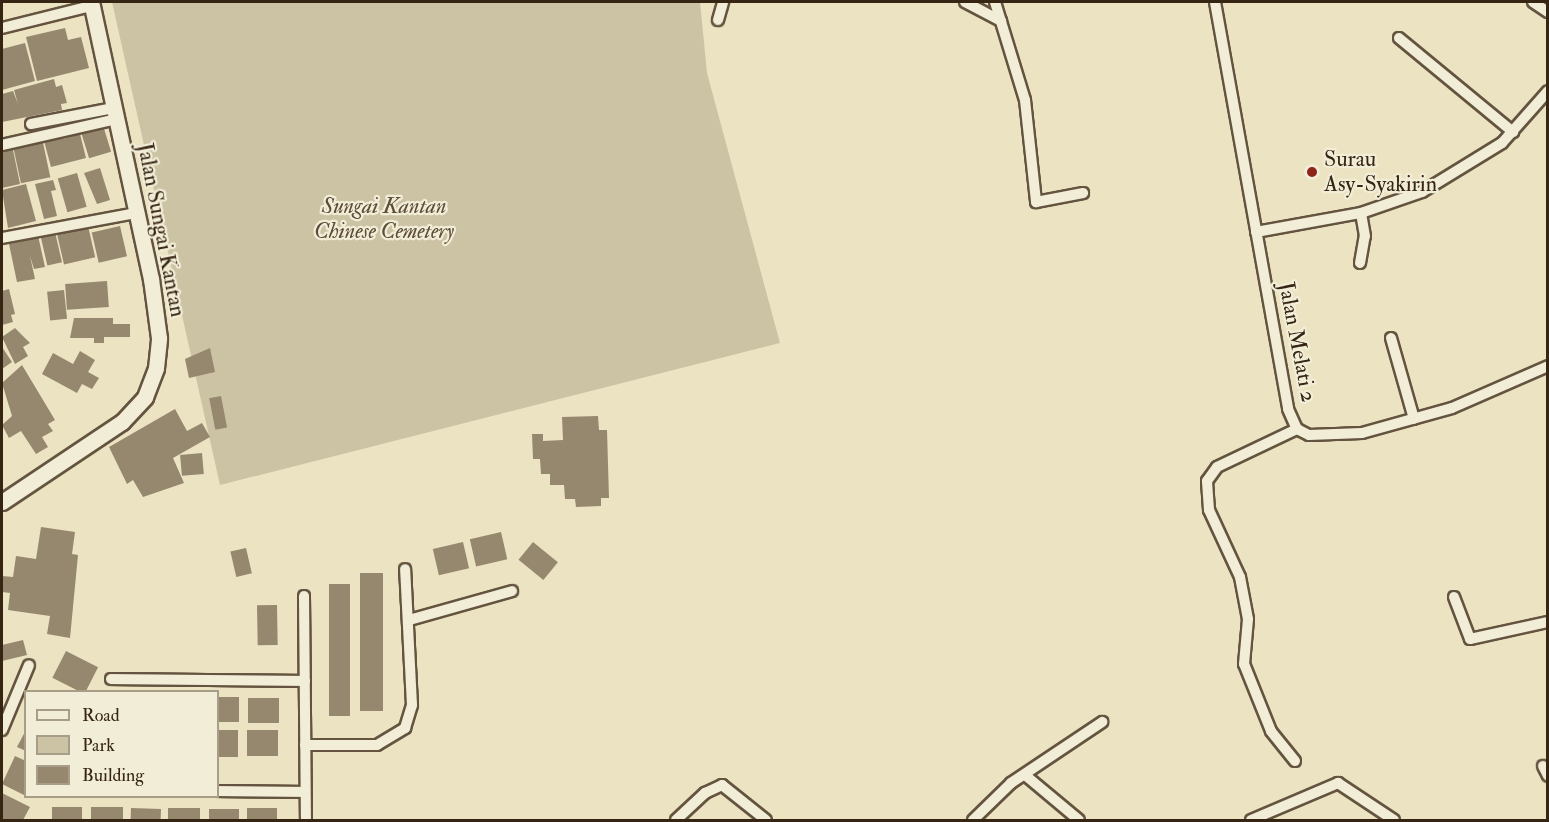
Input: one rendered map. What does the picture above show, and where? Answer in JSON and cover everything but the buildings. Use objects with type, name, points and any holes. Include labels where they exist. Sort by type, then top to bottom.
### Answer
[{"type":"main road","name":"Jalan Sungai Kantan","points":[[2,502],[122,422],[152,383],[159,338],[136,213],[91,4]]},
{"type":"street","points":[[718,20],[723,2]]},
{"type":"street","points":[[964,2],[1001,21]]},
{"type":"street","points":[[995,2],[1025,100],[1036,202],[1083,193]]},
{"type":"street","name":"Jalan Melati 2","points":[[1215,2],[1288,409],[1297,429],[1309,435],[1362,433],[1452,408],[1548,366]]},
{"type":"street","points":[[1533,2],[1548,12]]},
{"type":"street","points":[[2,28],[91,4]]},
{"type":"street","points":[[1399,38],[1513,132]]},
{"type":"street","points":[[1256,232],[1360,213],[1448,179],[1513,132],[1548,91]]},
{"type":"street","points":[[31,124],[115,113]]},
{"type":"street","points":[[2,145],[115,113]]},
{"type":"street","points":[[2,238],[136,213]]},
{"type":"street","points":[[1360,213],[1365,236],[1360,263]]},
{"type":"street","points":[[1391,338],[1414,419]]},
{"type":"street","points":[[1295,761],[1271,731],[1244,664],[1248,619],[1240,577],[1209,510],[1207,481],[1217,467],[1297,429]]},
{"type":"street","points":[[305,745],[377,745],[405,728],[412,705],[405,569]]},
{"type":"street","points":[[409,620],[512,591]]},
{"type":"street","points":[[304,596],[306,820]]},
{"type":"street","points":[[1454,597],[1470,639],[1548,622]]},
{"type":"street","points":[[2,730],[29,665]]},
{"type":"street","points":[[111,679],[305,681]]},
{"type":"street","points":[[973,820],[1025,775],[1102,722]]},
{"type":"street","points":[[1025,775],[1079,820]]},
{"type":"street","points":[[1251,820],[1338,783],[1394,820]]},
{"type":"street","points":[[676,820],[705,793],[722,785],[766,820]]},
{"type":"street","points":[[219,791],[305,792]]},
{"type":"green space","name":"Sungai Kantan Chinese Cemetery","points":[[112,2],[700,2],[707,73],[780,343],[220,485]]},
{"type":"place","name":"Surau Asy-Syakirin","points":[[1312,172]]}]
